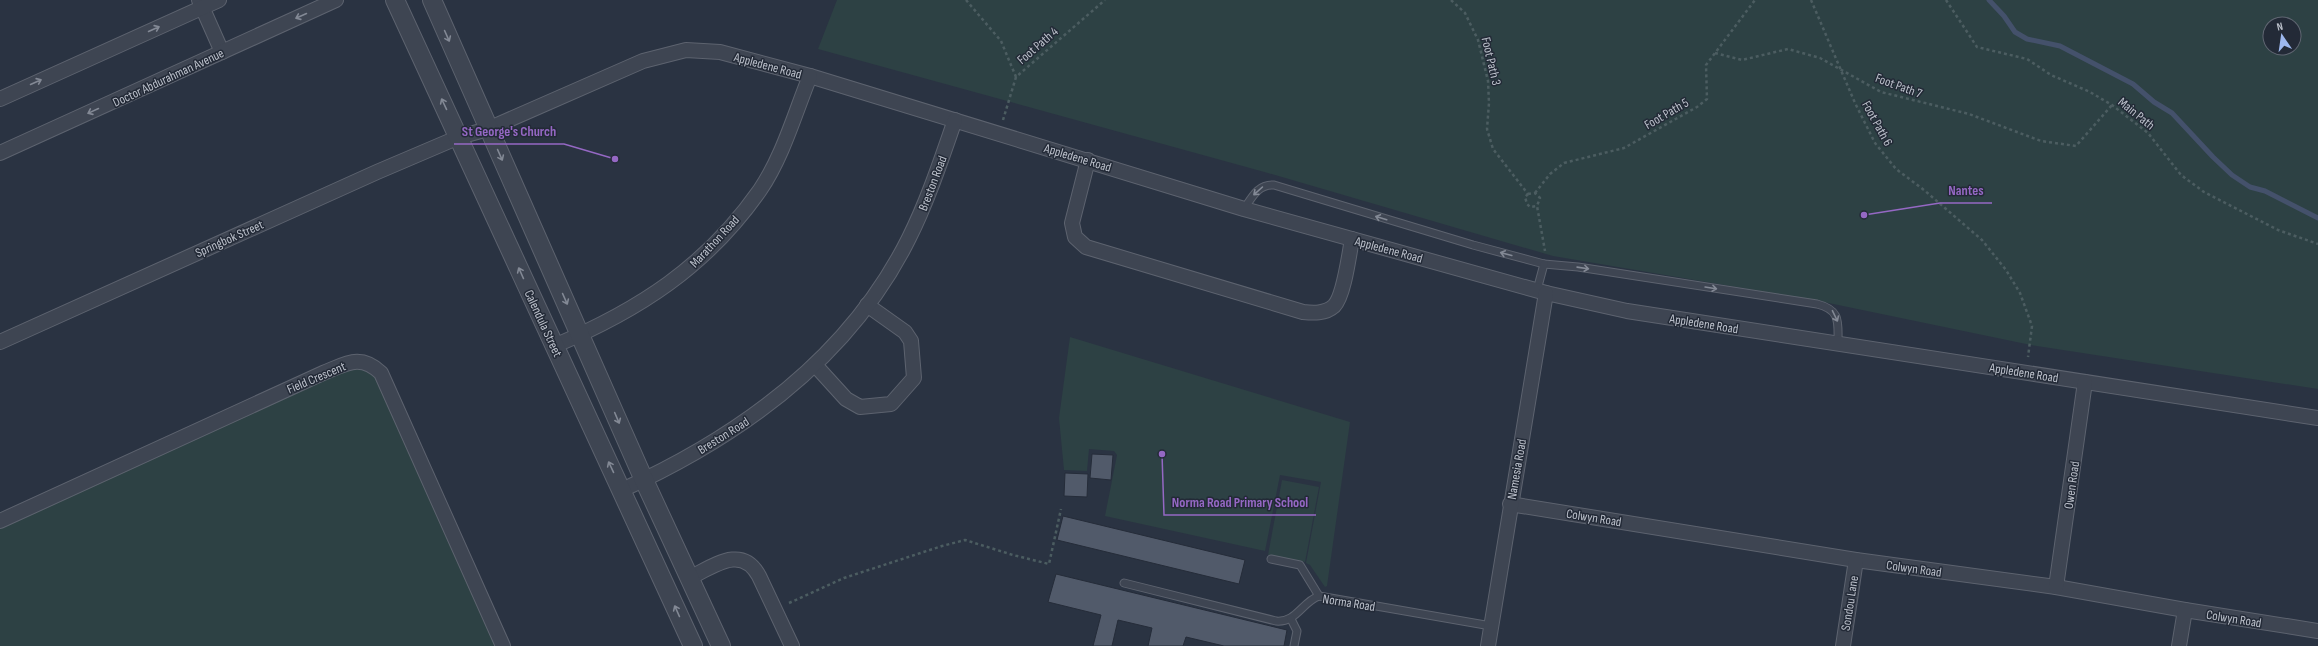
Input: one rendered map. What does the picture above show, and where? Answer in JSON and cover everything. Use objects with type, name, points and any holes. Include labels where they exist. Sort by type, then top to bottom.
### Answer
[{"type":"street","points":[[0,98],[200,4],[219,0]]},
{"type":"street","name":"Doctor Abdurahman Avenue","points":[[0,153],[336,0]]},
{"type":"street","name":"Calendula Street","points":[[395,0],[460,138],[554,346],[693,646]]},
{"type":"street","points":[[432,0],[488,129],[581,334],[644,480],[721,646]]},
{"type":"street","points":[[200,4],[222,52]]},
{"type":"street","name":"Appledene Road","points":[[460,138],[488,129],[643,61],[672,52],[702,50],[720,52],[810,76],[1244,208],[1541,292],[1627,311],[2318,418]]},
{"type":"street","name":"Marathon Road","points":[[554,346],[627,311],[664,288],[703,255],[733,223],[760,189],[778,154],[810,76]]},
{"type":"street","name":"Breston Road","points":[[622,490],[644,480],[733,430],[768,405],[816,366],[850,328],[867,305],[888,275],[909,239],[929,196],[955,120]]},
{"type":"street","name":"Springbok Street","points":[[0,342],[376,172],[460,138]]},
{"type":"street","points":[[1088,160],[1072,223],[1075,237],[1086,247],[1101,252],[1303,312],[1319,314],[1334,306],[1340,294],[1352,239]]},
{"type":"street","name":"Namesia Road","points":[[1488,646],[1541,292]]},
{"type":"street","points":[[816,366],[846,399],[860,407],[891,404],[914,378],[911,341],[905,332],[867,305]]},
{"type":"street","name":"Field Crescent","points":[[0,521],[323,373],[351,362],[365,362],[381,373],[503,646]]},
{"type":"street","name":"Owen Road","points":[[2056,587],[2085,382]]},
{"type":"street","name":"Colwyn Road","points":[[1510,504],[1856,560],[2056,587],[2185,610],[2318,631]]},
{"type":"street","points":[[689,578],[730,559],[746,560],[755,568],[776,609],[792,646]]},
{"type":"street","name":"Sondou Lane","points":[[1843,646],[1856,560]]},
{"type":"street","points":[[2179,646],[2185,610]]},
{"type":"lane","points":[[1244,208],[1263,186],[1274,185],[1473,245],[1544,264],[1578,267],[1821,305],[1831,309],[1836,316],[1838,344]]},
{"type":"lane","points":[[1541,292],[1544,264]]},
{"type":"lane","points":[[1271,559],[1300,565],[1319,596]]},
{"type":"lane","points":[[1124,583],[1276,621],[1291,619],[1297,631],[1294,646]]},
{"type":"lane","name":"Norma Road","points":[[1291,619],[1308,601],[1319,596],[1491,626]]},
{"type":"path","name":"Foot Path 4","points":[[966,0],[1000,41],[1016,77],[1105,0]]},
{"type":"path","name":"Foot Path 3","points":[[1451,0],[1465,12],[1478,40],[1488,81],[1487,129],[1493,149],[1528,194]]},
{"type":"path","name":"Foot Path 5","points":[[1535,193],[1550,174],[1564,163],[1624,148],[1697,107],[1707,99],[1706,65],[1755,0]]},
{"type":"path","name":"Foot Path 6","points":[[1811,0],[1840,68],[1875,143],[1896,169],[1924,190],[1982,240],[2006,270],[2016,287],[2032,326],[2026,373]]},
{"type":"path","name":"Main Path","points":[[1946,0],[1977,47],[2027,59],[2051,74],[2112,105],[2148,133],[2180,175],[2204,192],[2278,230],[2318,244]]},
{"type":"path","name":"Foot Path 7","points":[[1715,53],[1742,60],[1788,49],[1820,58],[1881,92],[1969,114],[2057,145],[2076,146],[2112,105]]},
{"type":"path","points":[[999,133],[1016,77]]},
{"type":"path","points":[[1537,206],[1530,207],[1527,204],[1525,197],[1528,194],[1535,193],[1540,198],[1537,206],[1545,252]]},
{"type":"path","points":[[776,609],[844,578],[965,540],[1012,555],[1049,564],[1061,509]]},
{"type":"green space","points":[[837,0],[2318,0],[2318,389],[2031,345],[1819,301],[1553,256],[1268,173],[818,49]]},
{"type":"green space","points":[[1070,337],[1350,422],[1327,586],[1325,587],[1310,565],[1306,563],[1321,482],[1280,475],[1265,551],[1105,516],[1117,455],[1114,451],[1089,449],[1087,471],[1064,470],[1059,418]]},
{"type":"green space","points":[[373,366],[503,646],[0,646],[0,521],[323,373]]},
{"type":"green space","points":[[1282,480],[1319,487],[1305,562],[1268,555]]},
{"type":"building","points":[[1092,454],[1113,455],[1111,480],[1090,478]]},
{"type":"building","points":[[1065,473],[1088,474],[1087,497],[1064,496]]},
{"type":"building","points":[[1063,516],[1245,560],[1239,584],[1057,540]]},
{"type":"building","points":[[1056,574],[1287,630],[1284,646],[1224,646],[1186,637],[1183,646],[1148,646],[1152,628],[1118,620],[1112,646],[1093,646],[1101,615],[1048,602]]},
{"type":"waterway","points":[[1989,0],[2004,16],[2015,32],[2027,39],[2060,46],[2133,84],[2154,102],[2172,113],[2232,175],[2250,187],[2265,191],[2318,218]]},
{"type":"place","name":"St George's Church","points":[[615,159]]},
{"type":"place","name":"Nantes","points":[[1864,215]]},
{"type":"place","name":"Norma Road Primary School","points":[[1162,454]]}]
